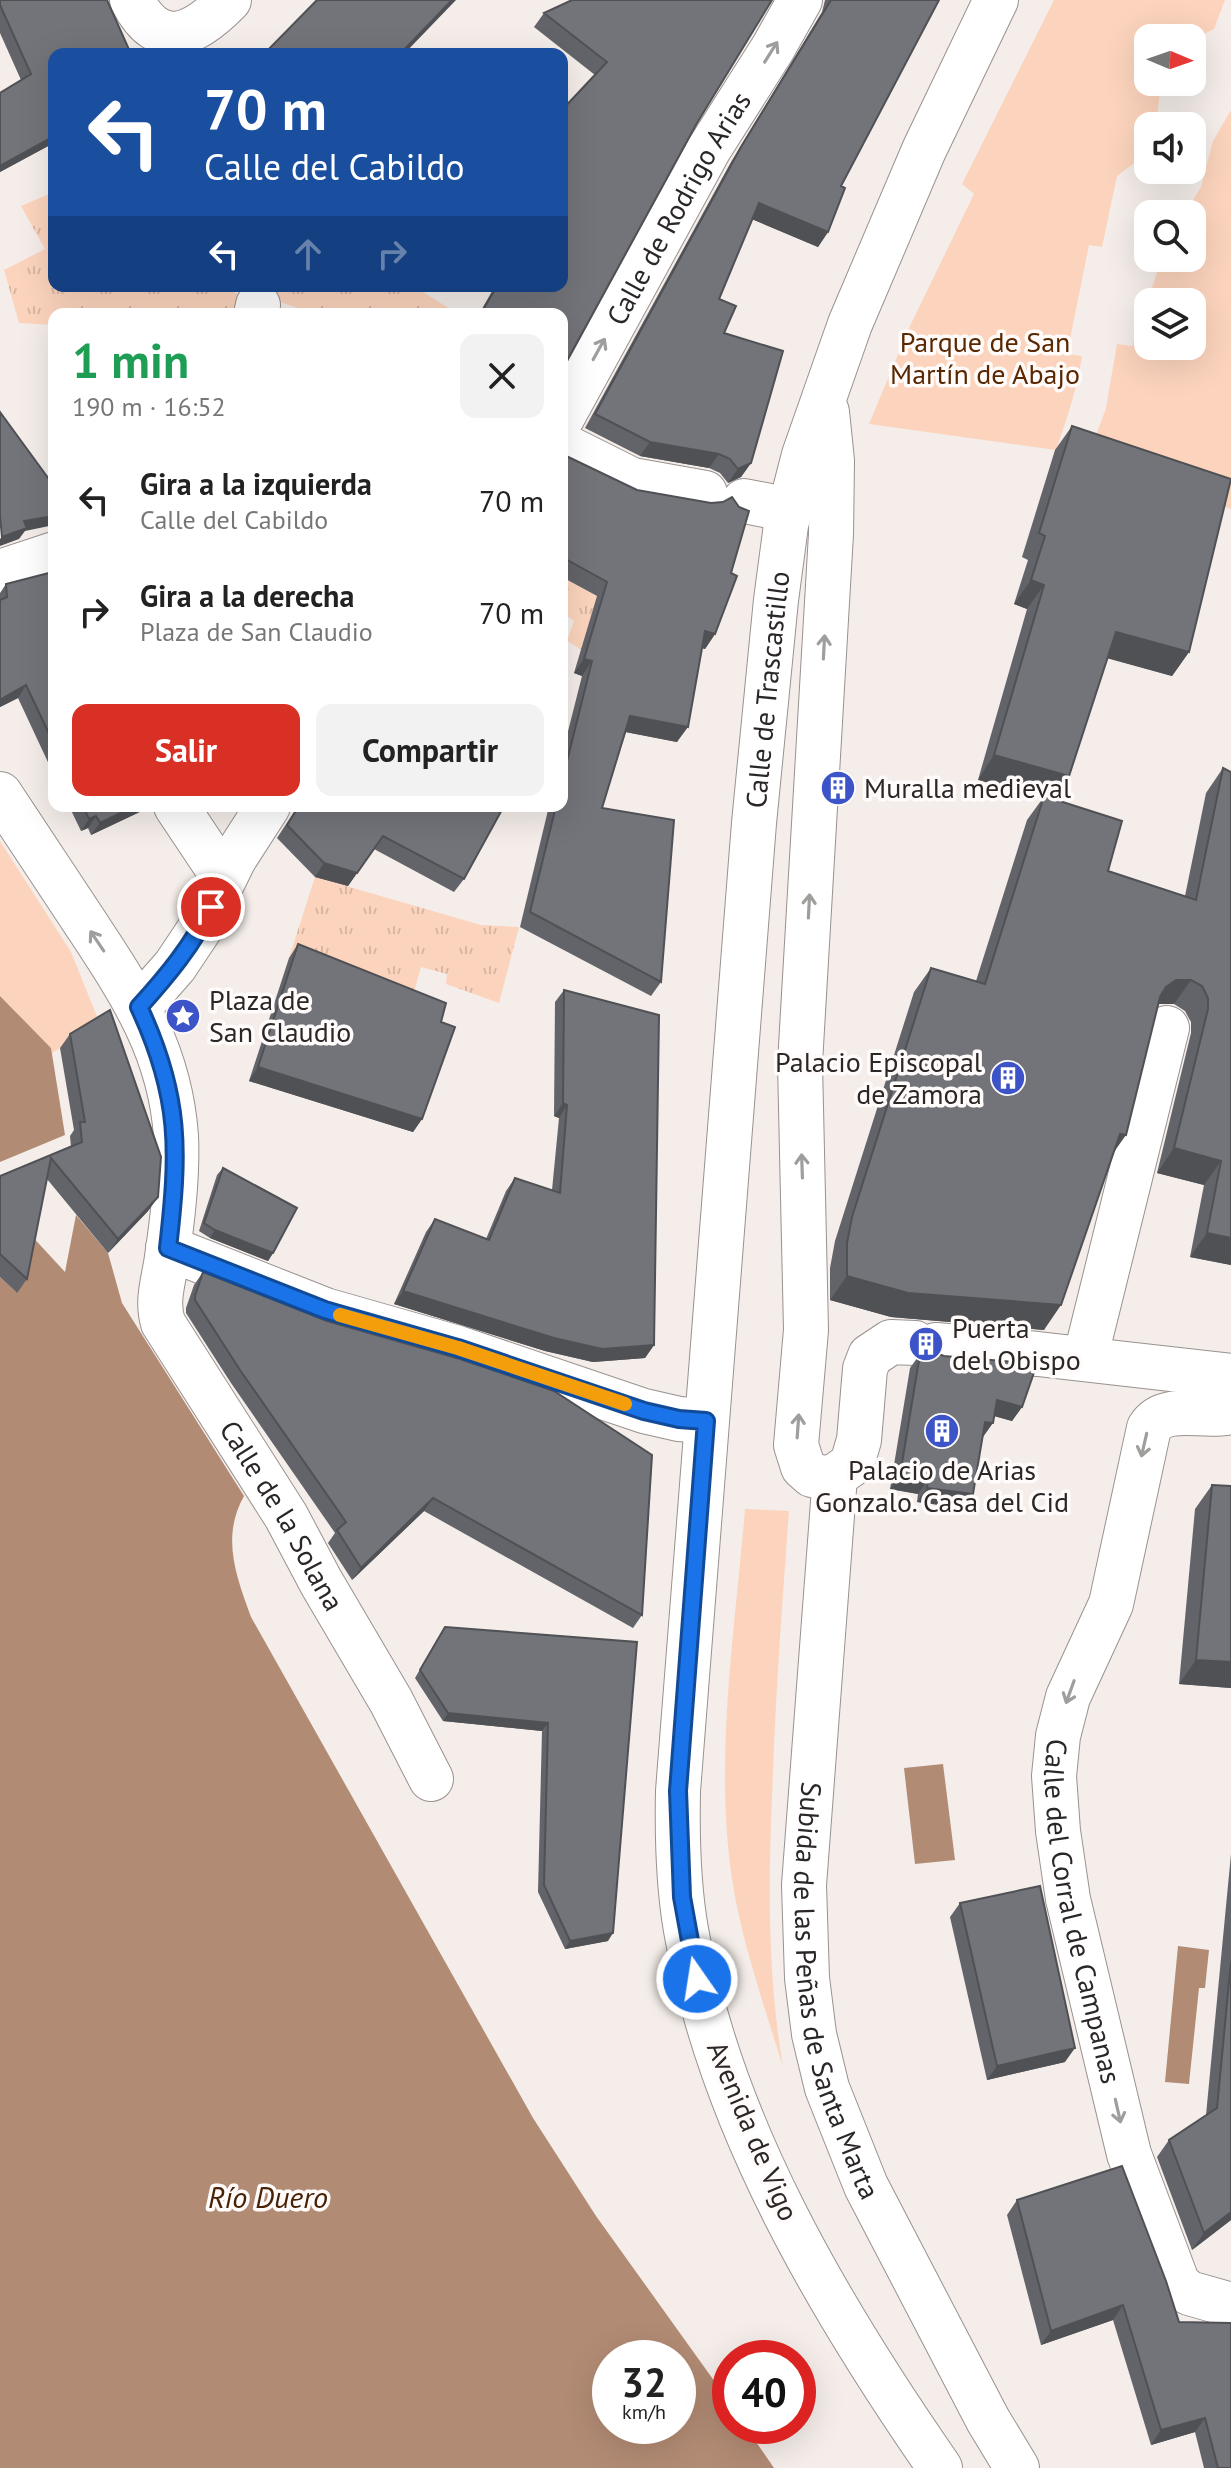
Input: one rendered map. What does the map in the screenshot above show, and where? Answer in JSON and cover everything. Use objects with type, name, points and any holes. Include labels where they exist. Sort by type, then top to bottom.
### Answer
[{"type":"street","points":[[132,0],[164,43],[211,18],[229,0]]},
{"type":"street","name":"Calle de Rodrigo Arias","points":[[568,407],[709,149],[784,31],[800,0]]},
{"type":"street","name":"Calle de Trascastillo","points":[[706,1421],[754,823],[776,600],[790,510],[825,390],[866,285],[919,161],[996,0]]},
{"type":"street","points":[[825,390],[832,461],[831,534],[800,1063],[806,1330],[796,1445],[803,1467],[812,1475],[835,1476],[852,1464],[857,1452],[865,1369],[870,1356],[891,1342],[1231,1376]]},
{"type":"street","points":[[568,448],[632,480],[790,510]]},
{"type":"street","points":[[4,571],[48,556]]},
{"type":"street","points":[[0,794],[130,989],[159,1054],[173,1108],[176,1167],[168,1248],[325,1310],[449,1345],[644,1411],[706,1421]]},
{"type":"street","points":[[180,812],[224,878]]},
{"type":"street","points":[[139,1007],[175,966],[201,927],[224,878],[264,812]]},
{"type":"street","points":[[1085,1359],[1167,1028]]},
{"type":"street","name":"Calle de la Solana","points":[[168,1248],[160,1290],[163,1323],[286,1516],[321,1582],[383,1685],[431,1779]]},
{"type":"street","name":"Calle del Corral de Campanas","points":[[1231,1412],[1207,1415],[1170,1413],[1153,1420],[1149,1428],[1111,1604],[1068,1697],[1058,1736],[1054,1776],[1068,1899],[1129,2154],[1178,2284],[1189,2293],[1231,2305]]},
{"type":"street","name":"Avenida de Vigo","points":[[706,1421],[678,1791],[681,1885],[693,1963],[734,2097],[799,2239],[853,2336],[940,2468]]},
{"type":"street","name":"Subida de las Peñas de Santa Marta","points":[[835,1476],[804,1885],[807,1978],[814,2034],[827,2088],[866,2186],[988,2420],[1017,2468]]},
{"type":"green space","name":"Parque de San Martín de Abajo","points":[[1054,0],[1225,0],[1214,29],[1206,33],[1206,24],[1134,24],[1134,96],[1159,96],[1158,112],[1134,112],[1134,163],[1117,176],[1102,247],[1089,245],[1067,354],[1082,356],[1056,450],[869,424],[910,326],[974,194],[962,184]]},
{"type":"green space","points":[[1231,110],[1231,509],[1087,460],[1106,408],[1117,344],[1132,346],[1134,340],[1134,360],[1206,360],[1206,288],[1152,288],[1157,272],[1206,272],[1206,200],[1193,200],[1202,184],[1206,184],[1206,168],[1213,141]]},
{"type":"green space","points":[[48,195],[48,292],[232,292],[241,295],[239,308],[48,308],[48,325],[19,323],[4,270],[45,249],[21,206]]},
{"type":"green space","points":[[265,292],[423,292],[448,308],[298,308],[278,301]]},
{"type":"green space","points":[[568,580],[649,625],[626,676],[568,642],[574,621],[568,616]]},
{"type":"green space","points":[[0,841],[71,952],[100,1024],[52,1053],[51,1048],[0,996]]},
{"type":"green space","points":[[315,877],[481,925],[519,927],[499,1003],[446,984],[447,974],[421,967],[410,1006],[289,958]]},
{"type":"green space","points":[[745,1509],[789,1511],[773,1762],[770,1865],[772,1967],[783,2067],[742,1927],[727,1833],[728,1694]]},
{"type":"water","points":[[0,996],[51,1048],[65,1135],[0,1162]]},
{"type":"water","name":"Río Duero","points":[[76,1215],[108,1253],[122,1303],[244,1496],[233,1526],[232,1541],[236,1572],[251,1617],[533,2118],[596,2216],[685,2340],[592,2340],[592,2444],[696,2444],[696,2356],[712,2378],[712,2444],[757,2444],[774,2468],[0,2468],[0,1277],[16,1292],[29,1233],[65,1272]]},
{"type":"water","points":[[943,1764],[955,1860],[915,1864],[904,1768]]},
{"type":"water","points":[[1178,1946],[1209,1950],[1205,1988],[1199,1988],[1189,2084],[1165,2082]]},
{"type":"building","points":[[0,0],[107,0],[128,48],[48,48],[48,139],[0,166],[0,93],[31,74]]},
{"type":"building","points":[[317,0],[452,0],[406,48],[270,48]]},
{"type":"building","points":[[572,0],[772,0],[697,123],[568,359],[568,308],[484,308],[493,292],[568,292],[568,104],[607,62],[544,13]]},
{"type":"building","points":[[831,0],[939,0],[841,186],[845,188],[828,232],[759,203],[719,299],[736,306],[724,333],[783,351],[751,463],[738,469],[730,459],[719,454],[650,442],[595,414],[741,147]]},
{"type":"building","points":[[0,412],[48,478],[48,517],[24,521],[27,528],[2,537]]},
{"type":"building","points":[[1072,426],[1231,479],[1189,652],[1116,632],[1069,776],[994,755],[1044,585],[1031,580],[1045,536],[1039,533]]},
{"type":"building","points":[[568,457],[637,490],[711,503],[732,497],[739,507],[749,511],[731,573],[737,576],[715,634],[705,631],[688,727],[630,716],[602,808],[674,820],[661,982],[530,912],[555,812],[568,812],[568,757],[592,661],[584,659],[607,582],[568,560]]},
{"type":"building","points":[[48,573],[48,731],[26,685],[0,700],[0,600],[7,597],[6,584]]},
{"type":"building","name":"Palacio Episcopal de Zamora","points":[[1223,768],[1231,772],[1231,1238],[1207,1233],[1221,1161],[1174,1148],[1208,1009],[1208,998],[1202,986],[1191,980],[1176,980],[1166,987],[1160,997],[1126,1135],[1120,1134],[1061,1305],[908,1293],[847,1276],[847,1243],[852,1217],[931,968],[985,984],[1044,796],[1122,821],[1108,871],[1196,900]]},
{"type":"building","points":[[86,812],[123,812],[100,823],[96,816],[89,819]]},
{"type":"building","points":[[295,812],[501,812],[464,879],[383,836],[357,873],[324,863],[287,825]]},
{"type":"building","points":[[298,944],[446,1003],[441,1022],[455,1027],[422,1119],[258,1067]]},
{"type":"building","points":[[564,990],[659,1015],[654,1345],[602,1349],[554,1338],[403,1291],[435,1219],[489,1240],[515,1178],[560,1193],[567,1105],[563,1103]]},
{"type":"building","points":[[110,1010],[161,1157],[158,1197],[118,1239],[51,1158],[27,1279],[0,1254],[0,1176],[82,1142],[80,1122],[85,1122],[70,1034]]},
{"type":"building","points":[[223,1168],[297,1208],[273,1253],[204,1223]]},
{"type":"building","points":[[203,1272],[327,1321],[460,1359],[554,1391],[652,1455],[642,1615],[433,1498],[361,1568],[337,1530],[346,1522],[195,1300]]},
{"type":"building","name":"Palacio de Arias Gonzalo. Casa del Cid","points":[[933,1352],[944,1356],[1037,1364],[1022,1407],[997,1400],[993,1423],[985,1422],[973,1494],[927,1488],[928,1480],[900,1475],[920,1354]]},
{"type":"building","points":[[1212,1485],[1231,1486],[1231,1662],[1196,1660]]},
{"type":"building","points":[[445,1627],[637,1642],[613,1933],[570,1941],[544,1885],[548,1723],[448,1713],[420,1670]]},
{"type":"building","points":[[1040,1886],[1075,2048],[997,2066],[960,1903]]},
{"type":"building","points":[[1231,1961],[1231,2212],[1204,2233],[1169,2140],[1217,2108]]},
{"type":"building","points":[[1122,2166],[1179,2322],[1231,2323],[1231,2468],[1218,2468],[1205,2418],[1161,2430],[1123,2305],[1051,2331],[1017,2200]]},
{"type":"slow traffic","points":[[340,1315],[458,1348],[625,1404]]},
{"type":"place","name":"Muralla medieval","points":[[838,788]]},
{"type":"place","name":"Plaza de San Claudio","points":[[183,1016]]},
{"type":"place","name":"Palacio Episcopal de Zamora","points":[[1008,1078]]},
{"type":"place","name":"Puerta del Obispo","points":[[926,1344]]},
{"type":"place","name":"Palacio de Arias Gonzalo. Casa del Cid","points":[[942,1431]]},
{"type":"route","points":[[211,907],[175,966],[139,1007],[159,1054],[173,1108],[176,1167],[168,1248],[325,1310],[458,1348],[644,1411],[706,1421],[681,1727],[677,1827],[686,1929],[697,1979]]}]
